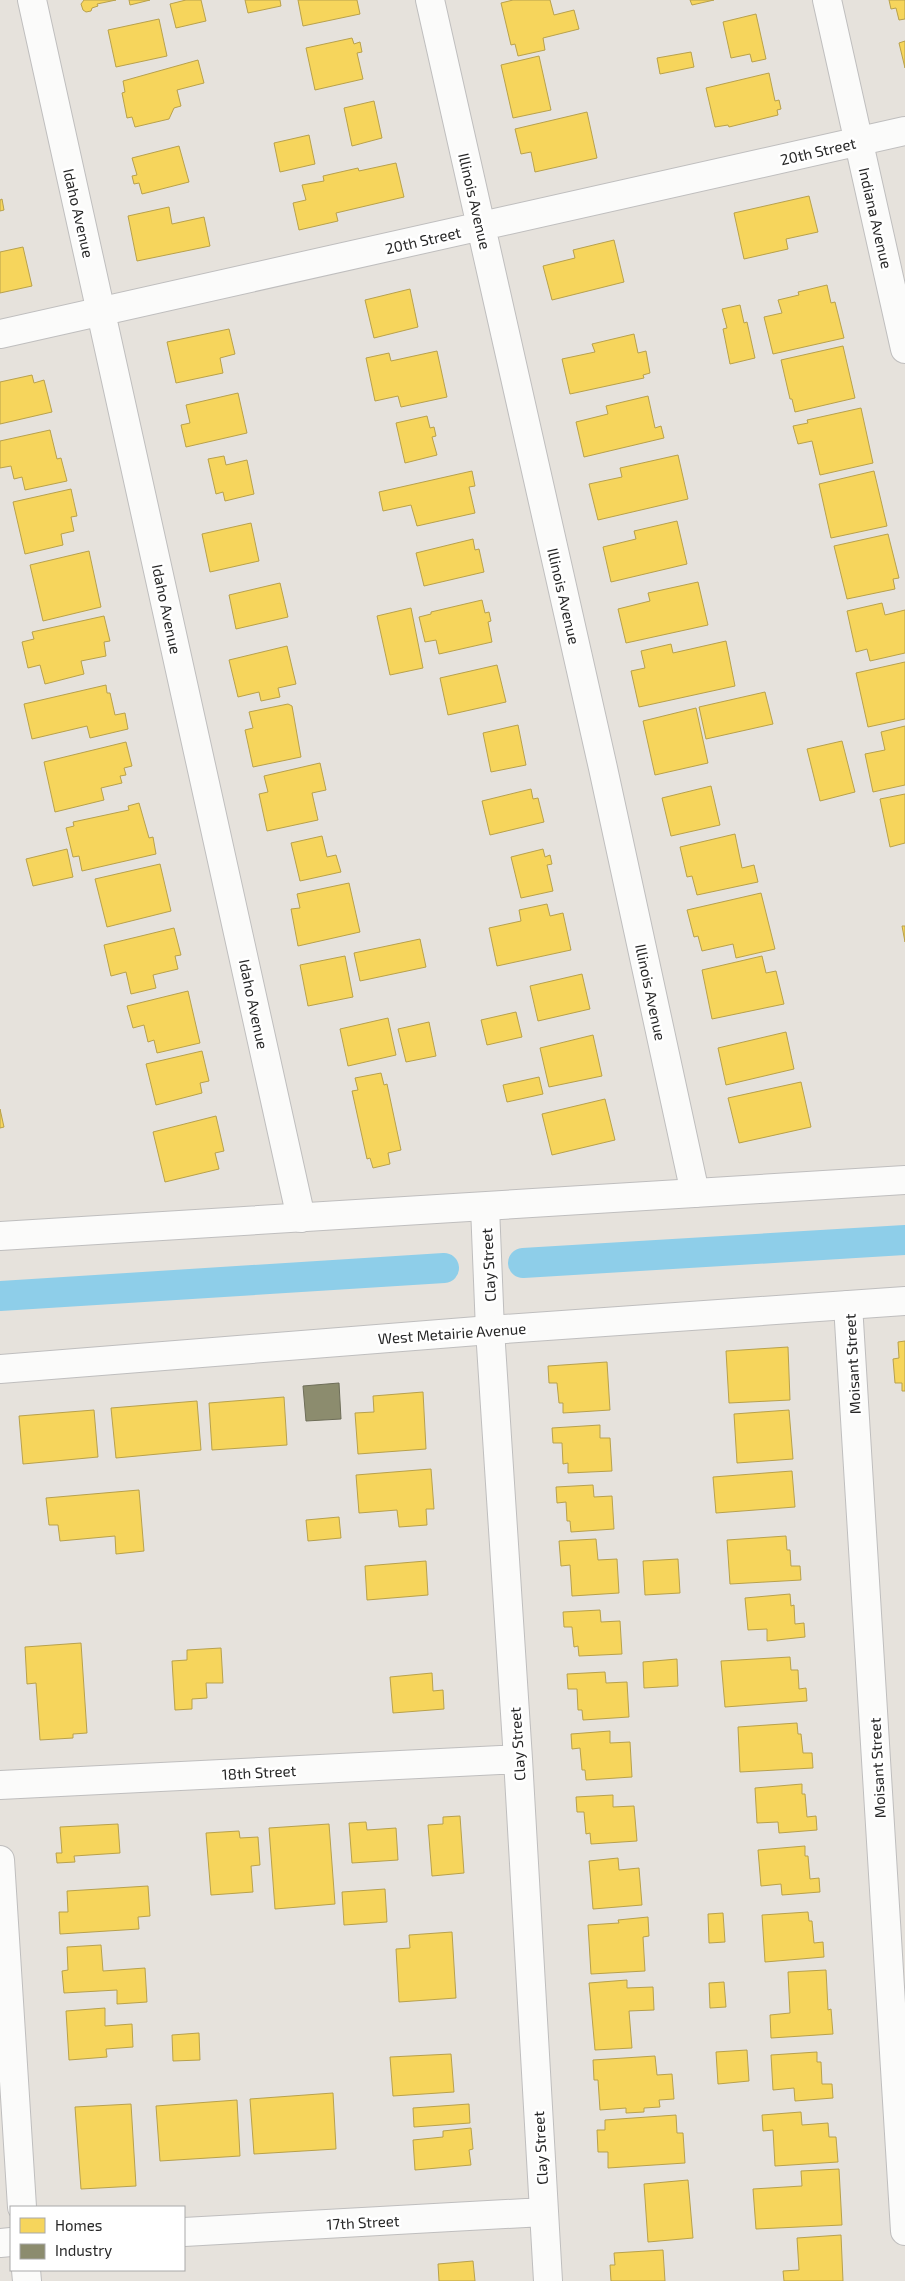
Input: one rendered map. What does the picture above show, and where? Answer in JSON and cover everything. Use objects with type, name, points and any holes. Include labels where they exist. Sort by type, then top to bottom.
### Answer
[{"type":"street","name":"Idaho Avenue","points":[[32,0],[301,1218]]},
{"type":"street","name":"Illinois Avenue","points":[[430,0],[601,758],[695,1193]]},
{"type":"street","name":"Indiana Avenue","points":[[827,0],[905,349]]},
{"type":"street","name":"20th Street","points":[[0,334],[905,131]]},
{"type":"street","points":[[0,1236],[905,1180]]},
{"type":"street","name":"Clay Street","points":[[485,1207],[490,1330],[518,1759],[548,2281]]},
{"type":"street","name":"West Metairie Avenue","points":[[0,1368],[490,1330],[905,1301]]},
{"type":"street","name":"Moisant Street","points":[[848,1305],[905,2231]]},
{"type":"street","name":"18th Street","points":[[0,1785],[518,1759]]},
{"type":"street","points":[[0,1860],[22,2206]]},
{"type":"street","name":"17th Street","points":[[185,2232],[543,2212]]},
{"type":"building: Homes","points":[[84,0],[116,0],[97,4],[98,6],[86,12],[81,4]]},
{"type":"building: Homes","points":[[129,0],[150,0],[130,5]]},
{"type":"building: Homes","points":[[186,0],[201,0],[206,21],[176,28],[170,4]]},
{"type":"building: Homes","points":[[245,0],[280,0],[281,6],[248,13]]},
{"type":"building: Homes","points":[[298,0],[357,0],[360,14],[303,26]]},
{"type":"building: Homes","points":[[513,0],[550,0],[554,15],[574,10],[579,29],[543,38],[545,50],[518,56],[515,44],[511,45],[501,3]]},
{"type":"building: Homes","points":[[690,0],[714,0],[692,5]]},
{"type":"building: Homes","points":[[889,0],[905,0],[905,19],[899,20],[896,8],[891,9]]},
{"type":"building: Homes","points":[[756,14],[766,59],[752,62],[750,54],[731,58],[723,22]]},
{"type":"building: Homes","points":[[159,19],[167,56],[116,67],[108,30]]},
{"type":"building: Homes","points":[[352,38],[354,44],[360,42],[362,52],[357,53],[363,79],[315,90],[306,48]]},
{"type":"building: Homes","points":[[905,41],[905,68],[899,43]]},
{"type":"building: Homes","points":[[691,52],[694,67],[660,74],[657,58]]},
{"type":"building: Homes","points":[[539,56],[551,110],[513,118],[501,65]]},
{"type":"building: Homes","points":[[198,60],[204,83],[177,90],[181,106],[174,108],[169,119],[135,127],[132,117],[127,118],[122,93],[125,92],[123,81]]},
{"type":"building: Homes","points":[[769,73],[775,101],[779,100],[781,109],[777,110],[778,115],[729,127],[728,125],[715,127],[706,88]]},
{"type":"building: Homes","points":[[374,101],[382,138],[352,146],[344,108]]},
{"type":"building: Homes","points":[[587,112],[597,158],[535,172],[531,152],[521,154],[515,129]]},
{"type":"building: Homes","points":[[309,135],[315,164],[280,172],[274,143]]},
{"type":"building: Homes","points":[[179,146],[189,182],[142,194],[139,183],[134,184],[132,176],[137,175],[132,158]]},
{"type":"building: Homes","points":[[396,163],[404,197],[336,213],[338,221],[299,230],[293,203],[306,200],[302,185],[324,181],[323,176],[358,168],[359,171]]},
{"type":"building: Homes","points":[[809,196],[818,232],[786,239],[788,249],[744,259],[734,213]]},
{"type":"building: Homes","points":[[2,199],[4,210],[0,211],[0,200]]},
{"type":"building: Homes","points":[[169,207],[172,224],[204,217],[210,246],[137,261],[128,216]]},
{"type":"building: Homes","points":[[614,240],[624,282],[552,300],[543,266],[575,258],[573,250]]},
{"type":"building: Homes","points":[[23,247],[32,286],[0,293],[0,252]]},
{"type":"building: Homes","points":[[827,285],[831,303],[835,302],[844,338],[773,354],[764,317],[782,313],[778,300],[799,295],[798,292]]},
{"type":"building: Homes","points":[[410,289],[418,327],[374,338],[365,300]]},
{"type":"building: Homes","points":[[740,305],[744,323],[747,322],[755,358],[730,364],[723,329],[727,328],[722,309]]},
{"type":"building: Homes","points":[[229,329],[235,354],[220,358],[223,373],[176,383],[167,342]]},
{"type":"building: Homes","points":[[634,334],[638,353],[646,351],[650,373],[643,375],[644,378],[570,394],[562,359],[595,352],[592,344]]},
{"type":"building: Homes","points":[[843,346],[855,398],[795,412],[781,360]]},
{"type":"building: Homes","points":[[437,351],[447,397],[401,407],[398,396],[375,401],[366,358],[389,353],[391,361]]},
{"type":"building: Homes","points":[[32,375],[34,383],[44,380],[52,412],[0,424],[0,382]]},
{"type":"building: Homes","points":[[238,393],[247,433],[186,447],[181,425],[190,423],[186,405]]},
{"type":"building: Homes","points":[[648,396],[655,428],[661,426],[664,438],[584,457],[576,422],[608,414],[606,406]]},
{"type":"building: Homes","points":[[861,408],[873,463],[820,475],[812,441],[798,444],[793,426],[808,423],[807,420]]},
{"type":"building: Homes","points":[[427,416],[430,428],[434,427],[436,436],[432,437],[437,455],[405,463],[396,423]]},
{"type":"building: Homes","points":[[50,430],[57,459],[61,458],[67,481],[25,490],[22,477],[14,479],[11,466],[0,468],[0,441]]},
{"type":"building: Homes","points":[[678,455],[688,499],[598,520],[589,484],[622,477],[620,468]]},
{"type":"building: Homes","points":[[224,456],[226,465],[247,460],[254,494],[225,501],[223,492],[216,494],[208,459]]},
{"type":"building: Homes","points":[[472,471],[475,486],[469,487],[475,513],[417,526],[411,505],[383,511],[379,492]]},
{"type":"building: Homes","points":[[874,471],[887,526],[831,538],[819,484]]},
{"type":"building: Homes","points":[[71,489],[77,516],[71,517],[74,531],[61,534],[63,545],[25,554],[13,502]]},
{"type":"building: Homes","points":[[677,521],[687,564],[611,582],[603,547],[636,539],[634,531]]},
{"type":"building: Homes","points":[[251,523],[259,561],[210,572],[202,534]]},
{"type":"building: Homes","points":[[888,534],[899,578],[893,579],[895,589],[847,599],[834,546]]},
{"type":"building: Homes","points":[[473,539],[475,550],[479,549],[484,572],[424,586],[416,553]]},
{"type":"building: Homes","points":[[89,551],[101,607],[43,621],[30,565]]},
{"type":"building: Homes","points":[[698,582],[708,625],[626,643],[618,609],[650,601],[648,593]]},
{"type":"building: Homes","points":[[280,583],[288,617],[236,629],[229,595]]},
{"type":"building: Homes","points":[[482,600],[485,613],[489,612],[491,621],[488,622],[492,642],[439,654],[436,640],[425,642],[419,617],[431,614],[431,612]]},
{"type":"building: Homes","points":[[882,603],[885,615],[905,610],[905,653],[870,661],[867,649],[856,652],[847,611]]},
{"type":"building: Homes","points":[[411,608],[423,668],[390,675],[377,616]]},
{"type":"building: Homes","points":[[104,616],[110,641],[104,642],[106,656],[81,661],[84,674],[45,684],[40,665],[28,668],[22,642],[34,639],[32,632]]},
{"type":"building: Homes","points":[[726,641],[735,686],[639,707],[631,671],[645,668],[641,651],[671,644],[673,653]]},
{"type":"building: Homes","points":[[287,646],[296,684],[278,688],[280,697],[261,701],[259,692],[238,697],[229,660]]},
{"type":"building: Homes","points":[[905,662],[905,719],[868,727],[856,673]]},
{"type":"building: Homes","points":[[497,665],[506,702],[448,715],[440,678]]},
{"type":"building: Homes","points":[[106,685],[107,693],[110,693],[115,715],[125,713],[128,729],[90,738],[87,726],[32,739],[24,704]]},
{"type":"building: Homes","points":[[765,692],[773,724],[706,739],[699,707]]},
{"type":"building: Homes","points":[[288,704],[292,706],[301,757],[253,767],[245,730],[253,728],[249,712]]},
{"type":"building: Homes","points":[[696,708],[708,763],[655,775],[643,721]]},
{"type":"building: Homes","points":[[518,725],[526,765],[491,772],[483,733]]},
{"type":"building: Homes","points":[[905,726],[905,785],[873,792],[865,754],[885,750],[881,732]]},
{"type":"building: Homes","points":[[842,741],[855,792],[820,801],[807,749]]},
{"type":"building: Homes","points":[[126,742],[132,766],[124,768],[126,775],[120,776],[122,783],[101,788],[104,800],[55,812],[44,762]]},
{"type":"building: Homes","points":[[320,763],[326,790],[312,793],[318,820],[267,831],[259,794],[268,792],[264,776]]},
{"type":"building: Homes","points":[[711,786],[720,825],[671,836],[662,798]]},
{"type":"building: Homes","points":[[531,789],[533,799],[538,798],[544,822],[490,835],[482,801]]},
{"type":"building: Homes","points":[[905,794],[905,843],[890,847],[880,799]]},
{"type":"building: Homes","points":[[139,803],[149,838],[153,837],[156,854],[82,871],[79,856],[73,857],[66,828],[74,826],[73,822],[129,810],[128,806]]},
{"type":"building: Homes","points":[[735,834],[742,868],[754,865],[758,882],[697,895],[692,876],[687,877],[680,847]]},
{"type":"building: Homes","points":[[322,836],[327,857],[336,855],[341,872],[300,881],[291,843]]},
{"type":"building: Homes","points":[[67,849],[73,877],[33,886],[26,859]]},
{"type":"building: Homes","points":[[543,849],[545,857],[550,855],[552,864],[547,865],[553,891],[521,898],[511,857]]},
{"type":"building: Homes","points":[[160,864],[171,911],[107,927],[95,879]]},
{"type":"building: Homes","points":[[349,883],[360,932],[298,946],[291,909],[300,908],[297,894]]},
{"type":"building: Homes","points":[[761,893],[775,949],[736,958],[733,944],[702,951],[698,936],[694,937],[687,910]]},
{"type":"building: Homes","points":[[547,904],[550,916],[563,913],[571,950],[497,966],[489,928],[521,921],[519,910]]},
{"type":"building: Homes","points":[[902,926],[905,926],[905,942]]},
{"type":"building: Homes","points":[[174,928],[181,955],[175,956],[178,969],[153,975],[156,988],[131,994],[126,972],[111,976],[104,945]]},
{"type":"building: Homes","points":[[420,939],[426,967],[360,981],[354,953]]},
{"type":"building: Homes","points":[[345,956],[353,997],[308,1006],[300,965]]},
{"type":"building: Homes","points":[[762,956],[766,973],[776,971],[784,1004],[712,1019],[702,970]]},
{"type":"building: Homes","points":[[582,974],[590,1009],[538,1021],[530,986]]},
{"type":"building: Homes","points":[[188,991],[200,1043],[157,1053],[154,1040],[148,1042],[144,1025],[133,1028],[127,1006]]},
{"type":"building: Homes","points":[[516,1012],[522,1037],[487,1045],[481,1020]]},
{"type":"building: Homes","points":[[388,1018],[396,1055],[348,1066],[340,1029]]},
{"type":"building: Homes","points":[[429,1022],[436,1056],[406,1062],[398,1029]]},
{"type":"building: Homes","points":[[786,1032],[794,1069],[726,1085],[718,1048]]},
{"type":"building: Homes","points":[[593,1035],[602,1076],[549,1087],[540,1048]]},
{"type":"building: Homes","points":[[202,1051],[209,1081],[200,1083],[202,1093],[156,1105],[146,1064]]},
{"type":"building: Homes","points":[[381,1073],[384,1085],[387,1084],[401,1150],[388,1153],[390,1164],[373,1168],[370,1158],[367,1159],[352,1091],[358,1090],[355,1078]]},
{"type":"building: Homes","points":[[539,1077],[543,1094],[507,1102],[503,1085]]},
{"type":"building: Homes","points":[[801,1082],[811,1127],[739,1143],[728,1098]]},
{"type":"building: Homes","points":[[605,1099],[615,1140],[552,1155],[542,1114]]},
{"type":"building: Homes","points":[[0,1109],[4,1127],[0,1128]]},
{"type":"building: Homes","points":[[216,1116],[224,1151],[215,1153],[219,1169],[165,1182],[153,1132]]},
{"type":"building: Homes","points":[[905,1341],[905,1391],[902,1391],[902,1383],[895,1383],[893,1359],[899,1358],[898,1342]]},
{"type":"building: Homes","points":[[788,1347],[790,1400],[729,1403],[726,1351]]},
{"type":"building: Homes","points":[[607,1362],[610,1410],[563,1413],[563,1403],[559,1403],[557,1383],[549,1383],[548,1366]]},
{"type":"building: Homes","points":[[423,1392],[426,1449],[358,1454],[355,1413],[374,1412],[373,1396]]},
{"type":"building: Homes","points":[[284,1397],[287,1445],[212,1450],[209,1403]]},
{"type":"building: Homes","points":[[197,1401],[201,1450],[116,1458],[111,1408]]},
{"type":"building: Homes","points":[[94,1410],[98,1457],[23,1464],[19,1416]]},
{"type":"building: Homes","points":[[789,1410],[793,1459],[737,1463],[734,1414]]},
{"type":"building: Homes","points":[[600,1425],[600,1438],[610,1438],[612,1471],[568,1473],[568,1463],[563,1464],[562,1443],[553,1443],[552,1428]]},
{"type":"building: Homes","points":[[431,1469],[434,1509],[426,1509],[427,1525],[399,1527],[397,1510],[359,1513],[356,1475]]},
{"type":"building: Homes","points":[[792,1471],[795,1507],[716,1513],[713,1477]]},
{"type":"building: Homes","points":[[593,1485],[594,1497],[612,1496],[614,1529],[571,1532],[570,1521],[567,1521],[566,1502],[557,1503],[556,1487]]},
{"type":"building: Homes","points":[[139,1490],[144,1551],[116,1554],[115,1536],[60,1541],[58,1525],[49,1525],[46,1498]]},
{"type":"building: Homes","points":[[339,1517],[341,1538],[308,1541],[306,1520]]},
{"type":"building: Homes","points":[[786,1536],[787,1550],[790,1550],[791,1566],[800,1566],[801,1580],[730,1584],[727,1540]]},
{"type":"building: Homes","points":[[596,1539],[598,1560],[617,1559],[619,1593],[572,1596],[570,1565],[561,1566],[559,1541]]},
{"type":"building: Homes","points":[[678,1559],[680,1593],[645,1595],[643,1561]]},
{"type":"building: Homes","points":[[426,1561],[428,1595],[367,1600],[365,1566]]},
{"type":"building: Homes","points":[[790,1594],[791,1606],[794,1605],[795,1624],[804,1623],[805,1637],[767,1641],[767,1629],[748,1630],[745,1598]]},
{"type":"building: Homes","points":[[600,1610],[601,1622],[620,1621],[622,1654],[579,1656],[578,1646],[574,1647],[572,1627],[564,1627],[563,1612]]},
{"type":"building: Homes","points":[[81,1643],[87,1733],[73,1734],[73,1738],[40,1740],[36,1683],[27,1684],[25,1647]]},
{"type":"building: Homes","points":[[221,1648],[223,1683],[206,1683],[207,1698],[192,1699],[192,1709],[175,1710],[172,1661],[187,1660],[187,1650]]},
{"type":"building: Homes","points":[[790,1657],[791,1670],[798,1670],[799,1689],[806,1688],[807,1701],[725,1707],[721,1661]]},
{"type":"building: Homes","points":[[677,1659],[678,1686],[644,1688],[643,1662]]},
{"type":"building: Homes","points":[[605,1672],[606,1683],[627,1682],[629,1717],[583,1720],[582,1710],[578,1710],[577,1689],[568,1689],[567,1674]]},
{"type":"building: Homes","points":[[432,1673],[433,1691],[443,1690],[444,1709],[393,1713],[390,1677]]},
{"type":"building: Homes","points":[[797,1723],[798,1734],[801,1734],[803,1753],[812,1753],[813,1768],[740,1772],[738,1727]]},
{"type":"building: Homes","points":[[610,1731],[610,1743],[630,1742],[632,1777],[586,1780],[585,1770],[582,1770],[580,1748],[572,1749],[571,1734]]},
{"type":"building: Homes","points":[[802,1784],[807,1817],[816,1816],[817,1830],[779,1833],[778,1822],[757,1823],[755,1788]]},
{"type":"building: Homes","points":[[613,1795],[613,1807],[634,1806],[637,1841],[591,1844],[590,1833],[586,1834],[584,1812],[577,1812],[576,1797]]},
{"type":"building: Homes","points":[[460,1816],[464,1873],[432,1876],[428,1825],[443,1824],[443,1817]]},
{"type":"building: Homes","points":[[366,1822],[367,1830],[396,1828],[398,1860],[352,1863],[349,1823]]},
{"type":"building: Homes","points":[[118,1824],[120,1853],[74,1856],[75,1862],[57,1863],[56,1853],[62,1853],[60,1827]]},
{"type":"building: Homes","points":[[329,1824],[335,1904],[275,1909],[269,1828]]},
{"type":"building: Homes","points":[[239,1831],[240,1838],[258,1837],[260,1865],[251,1866],[253,1892],[211,1895],[206,1833]]},
{"type":"building: Homes","points":[[805,1846],[810,1879],[819,1878],[820,1892],[782,1895],[781,1884],[761,1886],[758,1850]]},
{"type":"building: Homes","points":[[618,1858],[619,1870],[639,1868],[642,1905],[593,1909],[589,1861]]},
{"type":"building: Homes","points":[[148,1886],[150,1916],[138,1917],[139,1929],[60,1934],[59,1912],[68,1912],[67,1891]]},
{"type":"building: Homes","points":[[385,1889],[387,1922],[344,1925],[342,1892]]},
{"type":"building: Homes","points":[[808,1912],[809,1921],[812,1921],[814,1943],[823,1942],[824,1957],[765,1962],[762,1915]]},
{"type":"building: Homes","points":[[723,1913],[725,1942],[709,1943],[708,1914]]},
{"type":"building: Homes","points":[[648,1917],[649,1936],[643,1937],[645,1971],[591,1974],[588,1925],[619,1923],[618,1920]]},
{"type":"building: Homes","points":[[452,1932],[456,1998],[399,2002],[396,1949],[410,1948],[409,1935]]},
{"type":"building: Homes","points":[[101,1945],[103,1971],[145,1968],[147,2002],[117,2004],[117,1990],[64,1993],[62,1971],[68,1970],[67,1947]]},
{"type":"building: Homes","points":[[826,1970],[828,2010],[831,2009],[833,2034],[771,2038],[770,2015],[790,2013],[788,1972]]},
{"type":"building: Homes","points":[[627,1980],[627,1988],[653,1987],[654,2010],[629,2011],[632,2048],[595,2050],[589,1983]]},
{"type":"building: Homes","points":[[724,1982],[726,2007],[710,2008],[709,1983]]},
{"type":"building: Homes","points":[[105,2008],[105,2026],[132,2024],[133,2047],[106,2049],[107,2057],[69,2060],[66,2011]]},
{"type":"building: Homes","points":[[199,2033],[200,2060],[173,2061],[172,2035]]},
{"type":"building: Homes","points":[[747,2050],[749,2081],[718,2084],[716,2052]]},
{"type":"building: Homes","points":[[817,2052],[817,2062],[821,2062],[822,2084],[832,2084],[833,2098],[795,2101],[794,2088],[773,2090],[771,2055]]},
{"type":"building: Homes","points":[[451,2054],[454,2092],[393,2096],[390,2057]]},
{"type":"building: Homes","points":[[655,2056],[657,2075],[672,2074],[674,2099],[659,2100],[660,2107],[644,2108],[644,2112],[626,2113],[626,2108],[600,2110],[598,2080],[594,2080],[593,2060]]},
{"type":"building: Homes","points":[[333,2093],[336,2149],[254,2154],[250,2099]]},
{"type":"building: Homes","points":[[237,2100],[240,2156],[160,2161],[156,2106]]},
{"type":"building: Homes","points":[[131,2104],[136,2186],[81,2189],[75,2107]]},
{"type":"building: Homes","points":[[469,2104],[470,2123],[414,2127],[413,2108]]},
{"type":"building: Homes","points":[[801,2112],[802,2125],[828,2123],[829,2137],[836,2137],[838,2162],[775,2166],[773,2130],[763,2131],[762,2115]]},
{"type":"building: Homes","points":[[676,2115],[677,2133],[683,2133],[685,2163],[608,2168],[608,2152],[598,2152],[597,2130],[605,2130],[605,2120]]},
{"type":"building: Homes","points":[[471,2128],[473,2149],[469,2150],[471,2165],[415,2170],[413,2140],[443,2137],[443,2131]]},
{"type":"building: Homes","points":[[839,2169],[842,2225],[756,2229],[753,2189],[802,2186],[801,2171]]},
{"type":"building: Homes","points":[[688,2180],[693,2238],[648,2242],[644,2184]]},
{"type":"building: Homes","points":[[841,2235],[843,2281],[784,2281],[783,2271],[799,2270],[797,2238]]},
{"type":"building: Homes","points":[[663,2250],[665,2281],[611,2281],[610,2265],[615,2265],[614,2253]]},
{"type":"building: Homes","points":[[473,2261],[475,2281],[439,2281],[438,2264]]},
{"type":"building: Industry","points":[[339,1383],[341,1419],[306,1421],[303,1386]]},
{"type":"waterway","points":[[523,1263],[905,1240]]},
{"type":"waterway","points":[[0,1296],[444,1268]]}]
